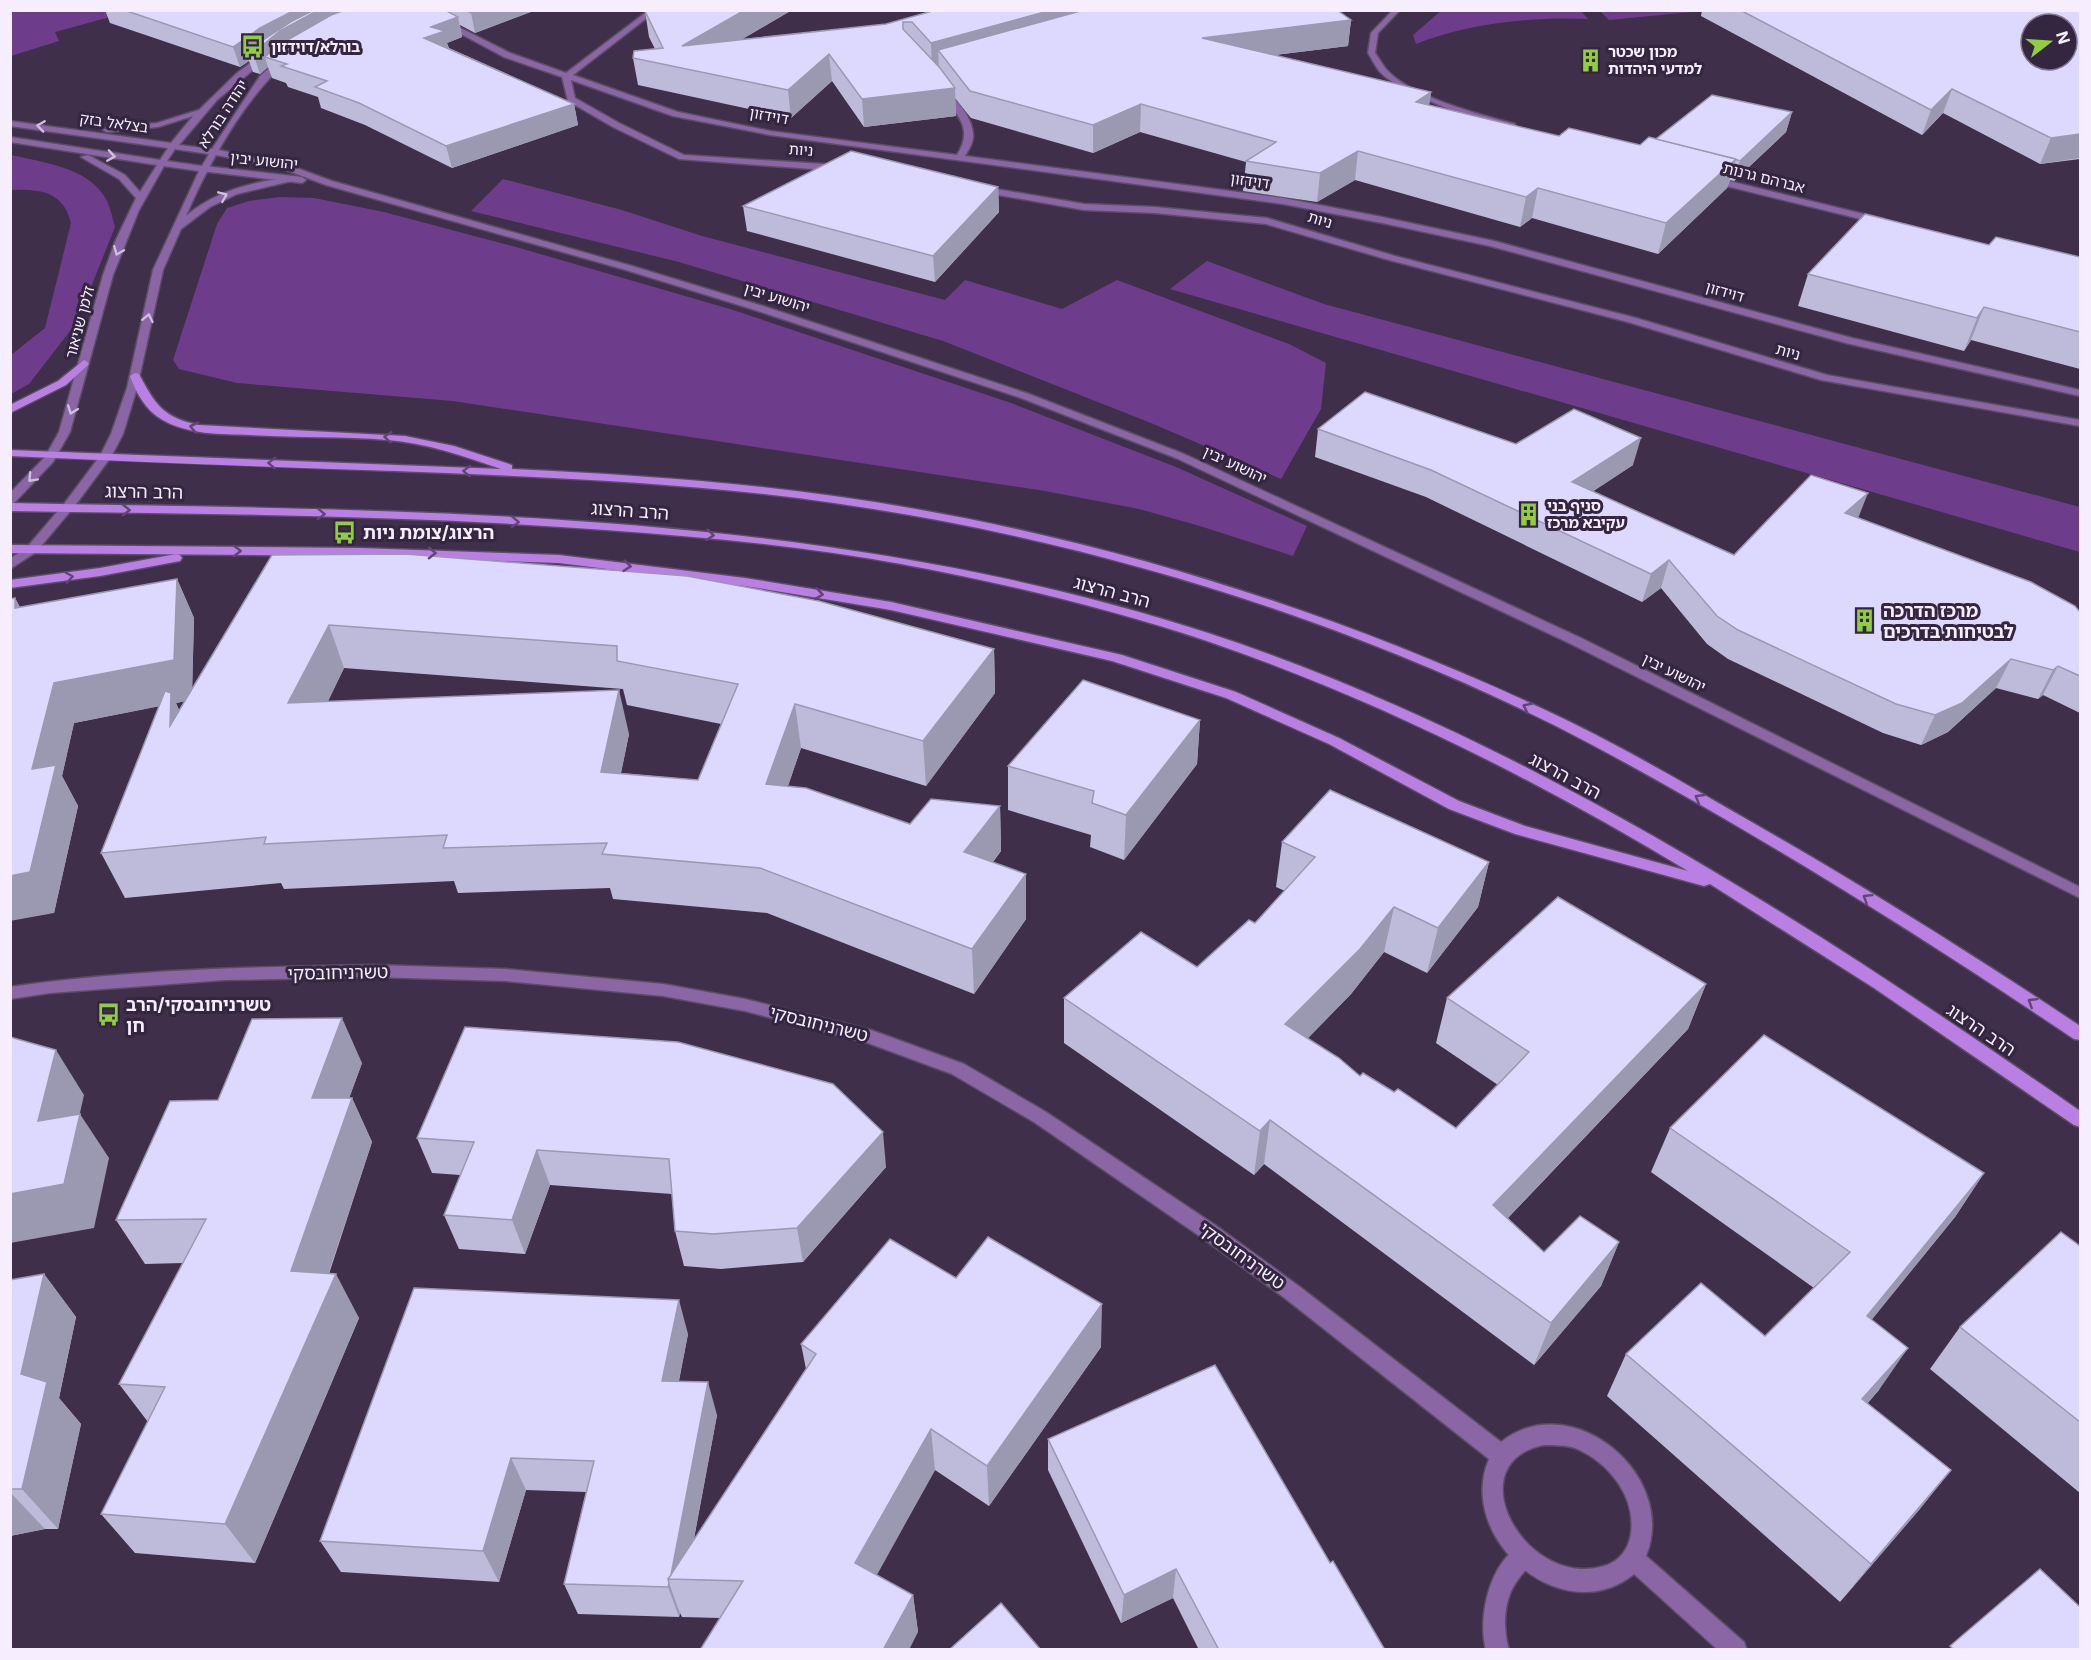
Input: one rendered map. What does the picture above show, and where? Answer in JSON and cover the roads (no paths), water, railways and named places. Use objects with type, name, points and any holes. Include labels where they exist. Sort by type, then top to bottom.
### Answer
[{"type":"main road","points":[[10,410],[62,383],[84,363]]},
{"type":"main road","points":[[135,375],[140,389],[154,407],[170,420],[185,425],[219,431],[361,435],[420,441],[525,473]]},
{"type":"main road","name":"הרב הרצוג","points":[[10,453],[525,473],[716,486],[801,494],[892,508],[1103,553],[1191,578],[1290,611],[1394,650],[1514,700],[1641,765],[1800,856],[2080,1034]]},
{"type":"main road","name":"הרב הרצוג","points":[[10,507],[424,518],[672,532],[789,543],[879,557],[971,574],[1114,610],[1228,644],[1381,704],[1486,754],[1575,801],[1731,890],[1851,965],[2080,1120]]},
{"type":"main road","points":[[10,549],[444,554],[559,559],[746,582],[891,606],[1117,658],[1231,695],[1334,741],[1454,805],[1520,831],[1731,890]]},
{"type":"main road","points":[[10,584],[100,572],[213,551]]},
{"type":"street","name":"דוידזון","points":[[419,10],[507,55],[566,77],[688,116],[770,133],[1283,201],[1382,220],[1502,246],[1850,341],[2080,393]]},
{"type":"street","points":[[566,77],[654,10]]},
{"type":"street","points":[[1397,10],[1375,32],[1371,45],[1372,56],[1392,80],[1414,93],[1444,105],[1522,128]]},
{"type":"street","name":"יהודה בורלא","points":[[172,146],[200,111],[238,76],[271,51]]},
{"type":"street","name":"יהודה בורלא","points":[[204,169],[263,78],[294,53]]},
{"type":"street","name":"ניות","points":[[566,77],[571,99],[616,125],[682,157],[853,169]]},
{"type":"street","points":[[935,84],[965,119],[970,134],[968,146],[960,157]]},
{"type":"street","points":[[71,131],[158,125],[200,111]]},
{"type":"street","name":"בצלאל בזק","points":[[10,123],[214,152]]},
{"type":"street","name":"בצלאל בזק","points":[[10,138],[161,163]]},
{"type":"street","name":"זלמן שניאור","points":[[10,500],[52,455],[65,430],[79,393],[84,363],[109,274],[140,197],[172,146]]},
{"type":"street","points":[[61,148],[112,171],[130,184],[140,197]]},
{"type":"street","name":"יהושוע יבין","points":[[214,152],[280,165],[329,183],[629,268],[860,340],[1025,396],[1180,456],[1576,641],[2080,892]]},
{"type":"street","name":"יהושוע יבין","points":[[161,163],[329,183]]},
{"type":"street","points":[[10,565],[32,549],[67,508],[105,457],[117,434],[135,375],[158,270],[204,169]]},
{"type":"street","name":"אברהם גרנות","points":[[1694,175],[1886,222]]},
{"type":"street","points":[[175,230],[200,207],[219,197],[259,185],[296,179]]},
{"type":"street","name":"ניות","points":[[964,186],[1084,207],[1155,210],[1267,221],[1392,258],[1632,320],[1825,378],[2080,423]]},
{"type":"street","name":"טשרניחובסקי","points":[[10,993],[50,987],[225,974],[374,971],[506,975],[663,990],[744,1005],[871,1036],[958,1069],[1040,1117],[1208,1231],[1284,1286],[1502,1456]]},
{"type":"street","points":[[1544,1435],[1562,1435],[1580,1440],[1598,1449],[1626,1476],[1643,1510],[1644,1528],[1633,1560],[1608,1578],[1574,1581],[1556,1576],[1523,1556],[1501,1529],[1491,1497],[1496,1468],[1502,1456],[1514,1445],[1544,1435]]},
{"type":"street","points":[[1498,1650],[1495,1642],[1495,1605],[1505,1577],[1523,1556]]},
{"type":"street","points":[[1633,1560],[1736,1650]]},
{"type":"place","name":"בורלא/דוידזון","points":[[253,47]]},
{"type":"place","name":"מכון שכטר למדעי היהדות","points":[[1590,61]]},
{"type":"place","name":"סניף בני עקיבא מרכז","points":[[1529,515]]},
{"type":"place","name":"הרצוג/צומת ניות","points":[[345,533]]},
{"type":"place","name":"מרכז הדרכה לבטיחות בדרכים","points":[[1865,621]]},
{"type":"place","name":"טשרניחובסקי/הרב חן","points":[[108,1015]]}]
